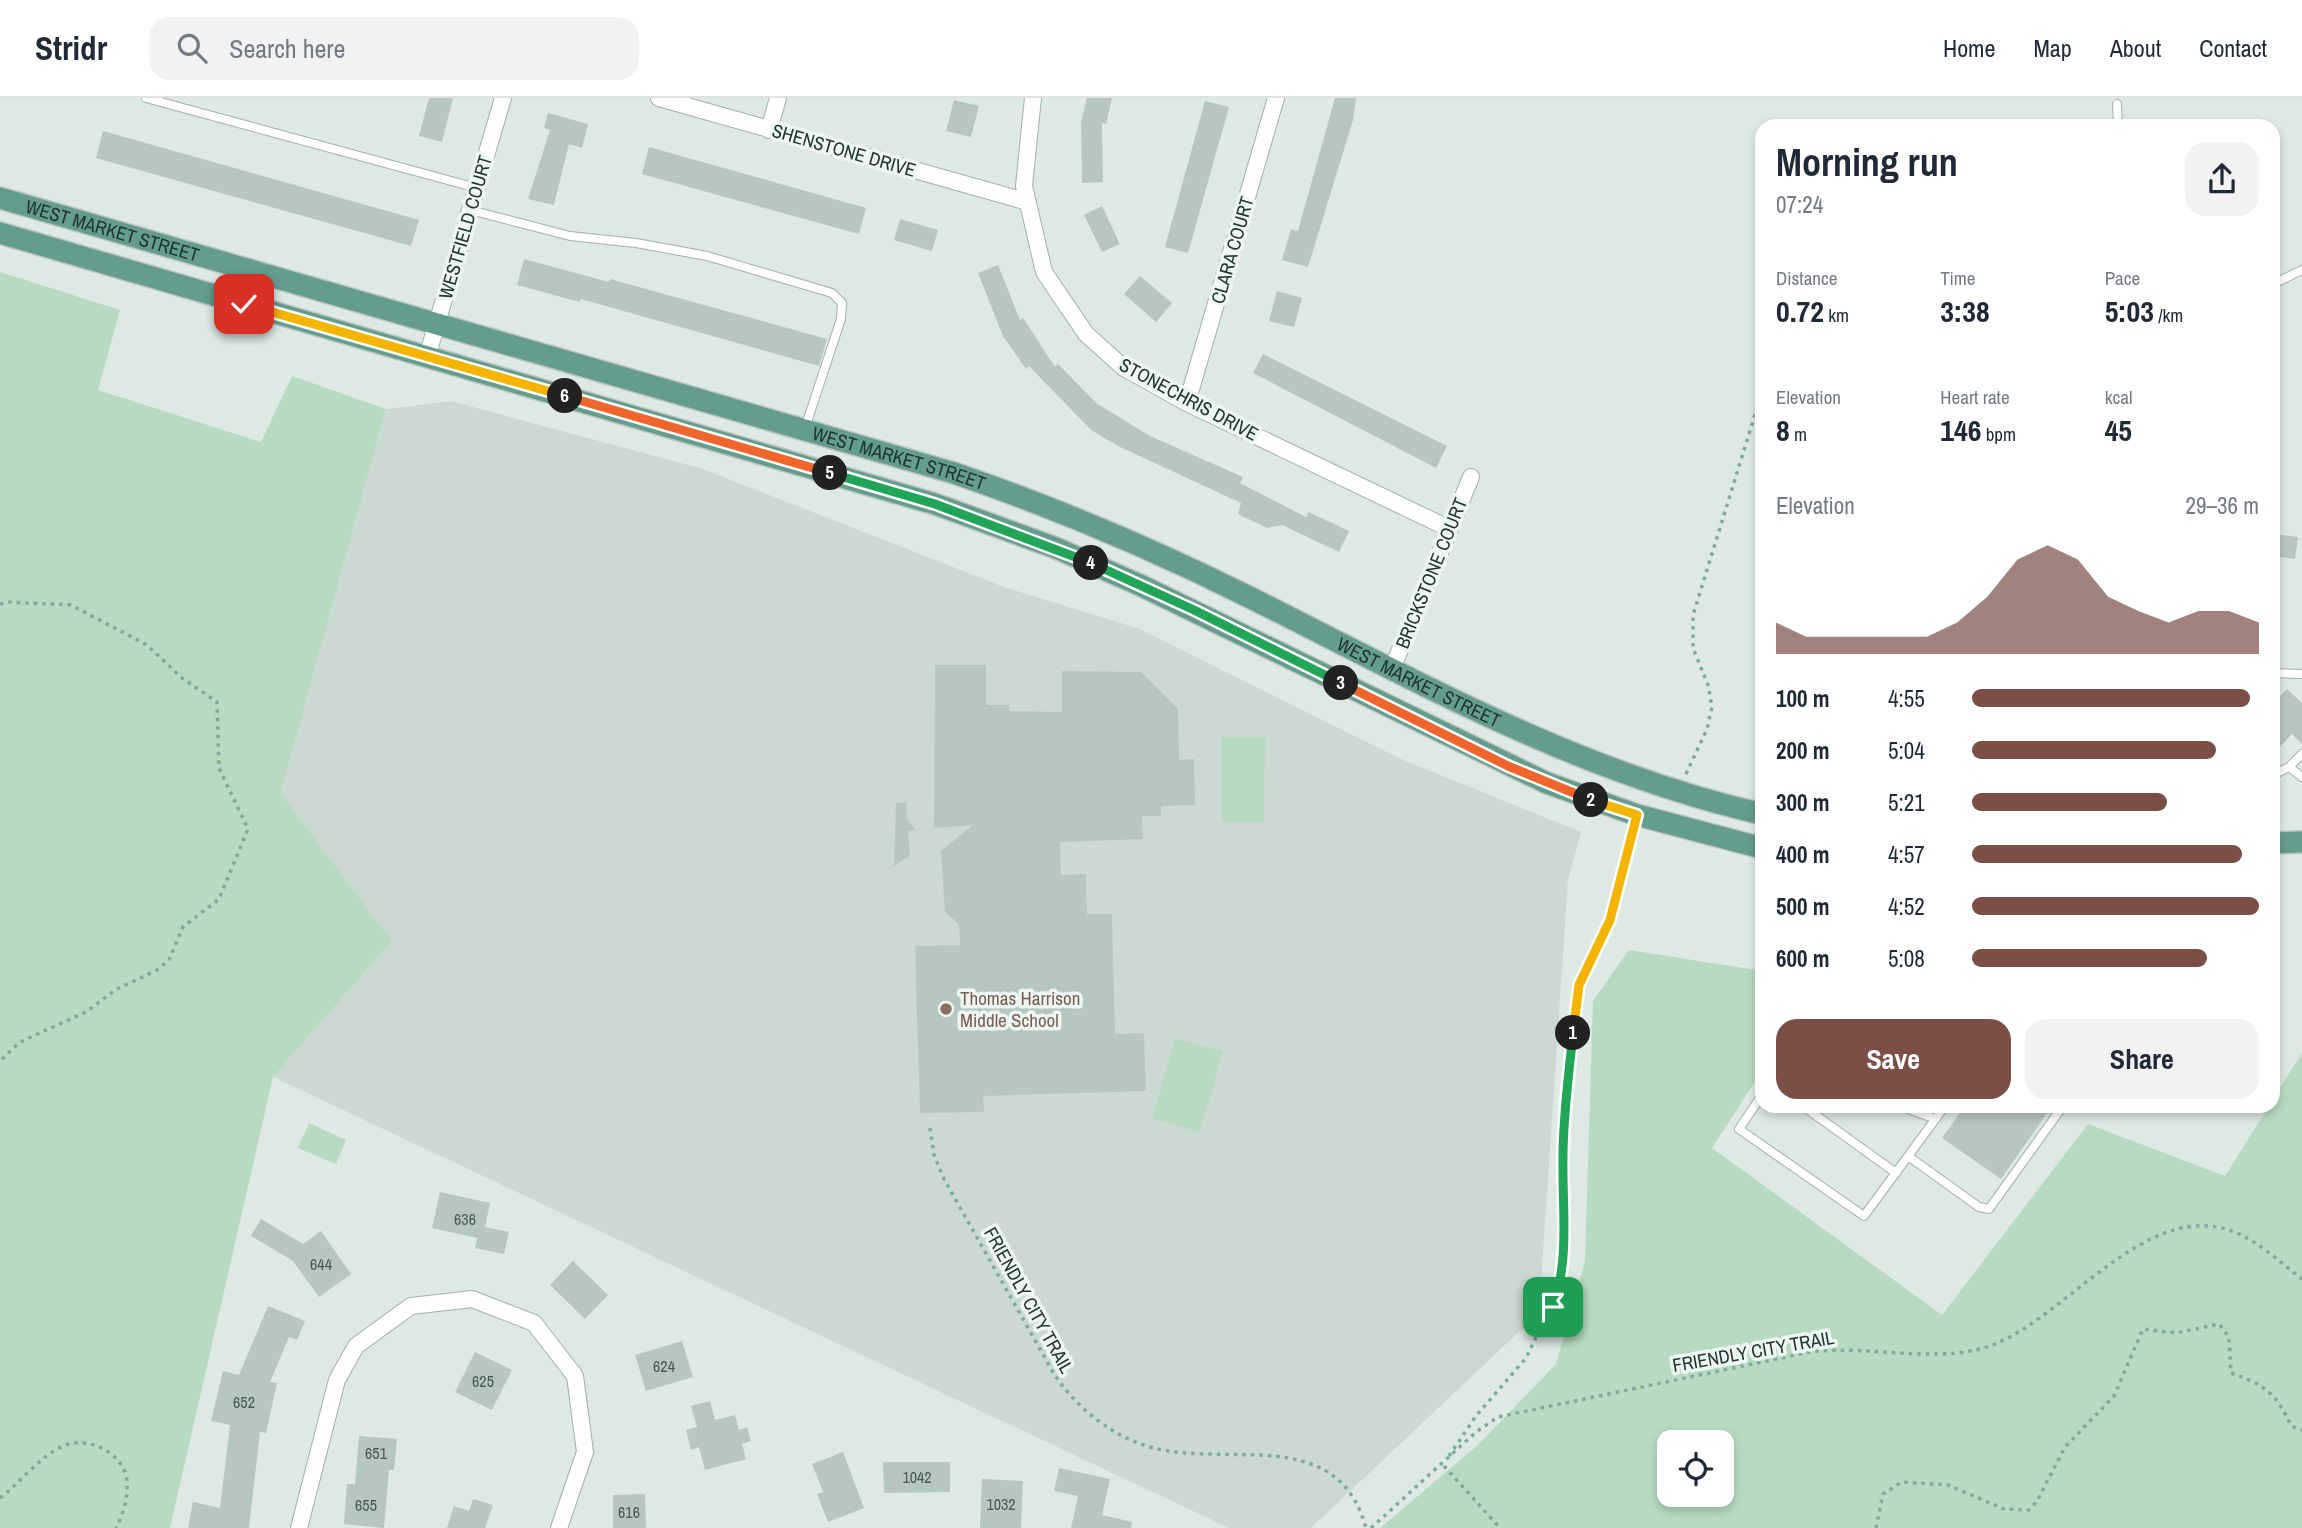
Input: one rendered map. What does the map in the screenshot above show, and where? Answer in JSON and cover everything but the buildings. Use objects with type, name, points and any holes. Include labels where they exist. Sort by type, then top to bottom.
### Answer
[{"type":"main road","name":"WEST MARKET STREET","points":[[0,198],[954,472],[1080,520],[1228,587],[1551,747],[1677,792],[1755,812]]},
{"type":"main road","name":"WEST MARKET STREET","points":[[0,233],[888,489],[1021,535],[1194,610],[1515,769],[1637,815],[1755,846]]},
{"type":"main road","points":[[2280,843],[2302,842]]},
{"type":"street","name":"WESTFIELD COURT","points":[[427,357],[503,98]]},
{"type":"street","name":"SHENSTONE DRIVE","points":[[659,98],[1028,202]]},
{"type":"street","points":[[769,130],[778,98]]},
{"type":"street","name":"STONECHRIS DRIVE","points":[[1033,98],[1024,186],[1044,272],[1086,334],[1124,368],[1187,402],[1450,529]]},
{"type":"street","name":"CLARA COURT","points":[[1187,402],[1276,98]]},
{"type":"street","name":"BRICKSTONE COURT","points":[[1392,669],[1471,477]]},
{"type":"street","points":[[299,1528],[337,1380],[356,1346],[411,1306],[472,1299],[534,1323],[575,1376],[585,1452],[559,1528]]},
{"type":"lane","points":[[146,98],[477,188]]},
{"type":"lane","points":[[2117,104],[2118,119]]},
{"type":"lane","points":[[470,210],[570,236],[636,243],[707,256],[832,293],[842,303],[841,319],[805,428]]},
{"type":"lane","points":[[2280,281],[2302,270]]},
{"type":"lane","points":[[2280,673],[2302,674]]},
{"type":"lane","points":[[2280,772],[2302,754]]},
{"type":"lane","points":[[2289,767],[2302,776]]},
{"type":"lane","points":[[1755,1105],[1739,1129],[1864,1216],[1940,1113]]},
{"type":"lane","points":[[1813,1113],[1896,1173]]},
{"type":"lane","points":[[1919,1113],[1936,1119]]},
{"type":"lane","points":[[1908,1156],[1979,1207],[1989,1209],[2058,1113]]},
{"type":"path","points":[[1677,792],[1707,729],[1712,707],[1709,685],[1693,648],[1693,615],[1755,415]]},
{"type":"path","points":[[0,604],[71,606],[147,645],[182,678],[217,702],[219,768],[248,829],[219,899],[183,927],[169,960],[157,970],[115,990],[86,1012],[20,1042],[0,1061]]},
{"type":"path","points":[[1500,1528],[1443,1465],[1476,1416],[1526,1358],[1556,1296],[1566,1244],[1564,1128],[1576,997],[1610,920],[1637,815]]},
{"type":"path","name":"FRIENDLY CITY TRAIL","points":[[930,1128],[934,1155],[944,1179],[1054,1374],[1075,1402],[1104,1423],[1147,1446],[1174,1451],[1292,1458],[1322,1467],[1348,1486],[1368,1528],[1443,1465],[1487,1423],[1541,1406],[1810,1352],[1856,1348],[1944,1354],[1995,1344],[2043,1317],[2131,1250],[2173,1229],[2202,1225],[2231,1231],[2262,1247],[2302,1279]]},
{"type":"path","points":[[1876,1528],[1883,1494],[1902,1482],[1948,1485],[2004,1508],[2029,1510],[2037,1502],[2064,1447],[2114,1396],[2143,1329],[2176,1333],[2219,1324],[2229,1337],[2231,1373],[2260,1383],[2280,1402],[2291,1426],[2302,1430]]},
{"type":"path","points":[[0,1498],[61,1447],[89,1443],[110,1453],[125,1475],[124,1505],[116,1528]]},
{"type":"shaded area","name":"Thomas Harrison Middle School","points":[[451,401],[703,469],[1004,587],[1137,628],[1401,759],[1581,832],[1568,880],[1539,1313],[1311,1528],[1229,1528],[273,1077],[392,941],[281,793],[386,409]]},
{"type":"green space","points":[[0,272],[120,310],[98,390],[261,442],[292,376],[386,409],[281,793],[392,941],[273,1077],[170,1528],[0,1528]]},
{"type":"green space","points":[[1221,737],[1265,737],[1264,822],[1221,822]]},
{"type":"green space","points":[[1629,950],[1755,970],[1755,1082],[1712,1148],[1942,1315],[2088,1124],[2225,1176],[2265,1113],[2280,1113],[2280,1088],[2302,1053],[2302,1528],[1380,1528],[1478,1445],[1556,1364],[1585,1261],[1593,1001]]},
{"type":"green space","points":[[1175,1038],[1223,1051],[1200,1132],[1152,1119]]},
{"type":"green space","points":[[309,1123],[346,1140],[336,1164],[298,1148]]},
{"type":"place","name":"Thomas Harrison Middle School","points":[[946,1009]]},
{"type":"route","points":[[244,304],[888,489],[1021,535],[1090,562],[1194,610],[1508,766],[1561,789],[1637,815],[1610,920],[1579,985],[1576,997],[1564,1128],[1562,1179],[1566,1244],[1553,1307]]}]
